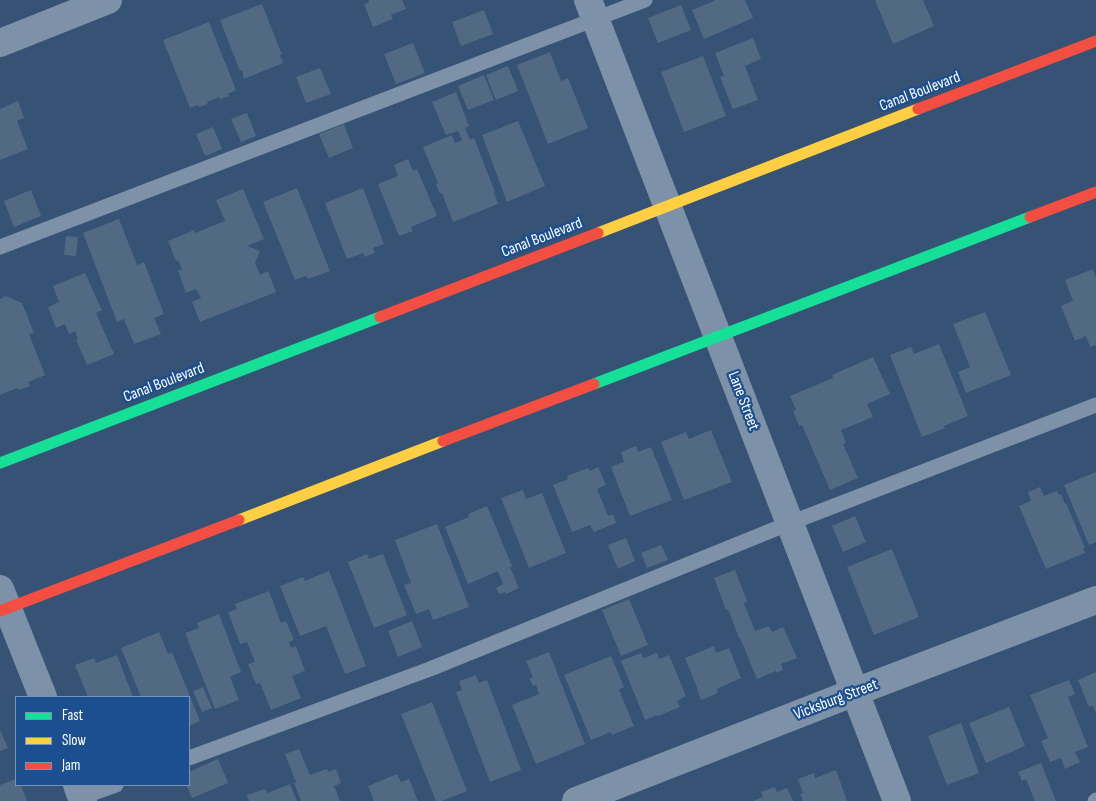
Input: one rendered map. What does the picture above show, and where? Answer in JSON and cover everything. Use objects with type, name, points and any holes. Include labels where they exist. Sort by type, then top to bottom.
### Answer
[{"type":"main road","name":"Canal Boulevard","points":[[0,463],[1096,41]]},
{"type":"main road","points":[[3,603],[718,336],[1096,192]]},
{"type":"street","points":[[0,43],[108,0]]},
{"type":"street","name":"Lane Street","points":[[592,10],[898,801]]},
{"type":"street","name":"Vicksburg Street","points":[[576,801],[1096,600]]},
{"type":"street","points":[[3,603],[43,696]]},
{"type":"lane","points":[[0,247],[592,10],[645,0]]},
{"type":"lane","points":[[190,758],[430,669],[790,523],[1096,405]]},
{"type":"lane","points":[[78,796],[113,786]]},
{"type":"building","points":[[369,0],[402,0],[406,9],[391,15],[393,19],[373,27],[364,4],[369,2]]},
{"type":"building","points":[[716,0],[745,0],[753,18],[704,39],[692,10]]},
{"type":"building","points":[[875,0],[923,0],[934,26],[893,44]]},
{"type":"building","points":[[262,4],[282,55],[280,55],[283,63],[244,79],[242,70],[240,71],[220,20]]},
{"type":"building","points":[[681,5],[691,30],[658,43],[648,18]]},
{"type":"building","points":[[484,10],[493,34],[461,46],[452,22]]},
{"type":"building","points":[[209,22],[236,90],[228,94],[229,96],[220,99],[219,97],[207,102],[208,104],[190,108],[163,40]]},
{"type":"building","points":[[753,38],[761,59],[745,66],[758,100],[733,109],[720,77],[724,76],[715,53]]},
{"type":"building","points":[[413,43],[425,73],[396,84],[384,54]]},
{"type":"building","points":[[550,52],[561,81],[568,78],[588,128],[548,144],[517,65]]},
{"type":"building","points":[[703,56],[726,116],[684,132],[661,72]]},
{"type":"building","points":[[508,66],[518,91],[496,100],[486,75]]},
{"type":"building","points":[[320,68],[331,94],[306,103],[296,77]]},
{"type":"building","points":[[484,75],[494,100],[468,110],[458,86]]},
{"type":"building","points":[[456,92],[469,126],[465,128],[470,140],[474,138],[498,204],[453,222],[442,193],[440,194],[436,184],[438,183],[423,147],[452,135],[455,143],[462,140],[458,131],[446,135],[432,102]]},
{"type":"building","points":[[18,101],[24,118],[17,121],[28,149],[0,160],[0,109]]},
{"type":"building","points":[[247,113],[256,136],[241,142],[231,119]]},
{"type":"building","points":[[518,121],[545,186],[507,202],[482,135]]},
{"type":"building","points":[[344,124],[353,148],[329,158],[319,134]]},
{"type":"building","points":[[213,127],[222,149],[205,156],[196,134]]},
{"type":"building","points":[[408,159],[413,171],[417,169],[437,216],[411,227],[413,231],[399,236],[378,184],[398,176],[394,165]]},
{"type":"building","points":[[297,188],[330,271],[308,279],[306,276],[295,280],[263,202]]},
{"type":"building","points":[[363,188],[384,244],[373,248],[375,253],[365,257],[363,253],[347,259],[325,203]]},
{"type":"building","points":[[243,189],[264,239],[247,246],[260,251],[255,263],[260,275],[268,271],[276,292],[200,322],[192,302],[201,298],[196,289],[186,293],[178,271],[182,269],[178,260],[176,261],[168,241],[194,230],[195,233],[225,221],[216,200]]},
{"type":"building","points":[[31,190],[41,216],[14,227],[4,201]]},
{"type":"building","points":[[119,219],[137,265],[144,262],[164,314],[154,318],[161,334],[134,344],[124,319],[117,322],[83,233]]},
{"type":"building","points":[[66,236],[78,237],[76,256],[64,255]]},
{"type":"building","points":[[1093,269],[1096,278],[1096,345],[1090,347],[1086,336],[1075,341],[1061,306],[1073,301],[1065,280]]},
{"type":"building","points":[[85,273],[102,310],[96,313],[114,354],[87,365],[76,340],[78,339],[75,331],[69,334],[65,324],[56,328],[48,307],[59,302],[53,286]]},
{"type":"building","points":[[6,296],[22,303],[34,333],[29,334],[45,375],[28,382],[30,386],[18,390],[17,388],[0,395],[0,299]]},
{"type":"building","points":[[985,312],[1011,375],[966,393],[958,372],[970,367],[953,324]]},
{"type":"building","points":[[939,344],[968,416],[922,437],[890,355],[911,347],[914,354]]},
{"type":"building","points":[[873,357],[890,394],[867,404],[873,417],[841,430],[846,443],[843,444],[858,478],[830,490],[802,425],[799,426],[793,411],[796,410],[790,396],[833,378],[832,375]]},
{"type":"building","points":[[711,430],[732,482],[684,500],[661,442],[686,432],[689,439]]},
{"type":"building","points":[[636,446],[638,452],[651,447],[672,500],[630,516],[611,467],[624,462],[621,452]]},
{"type":"building","points":[[598,467],[606,485],[597,489],[608,516],[613,514],[616,523],[594,532],[590,525],[572,532],[553,485],[568,479],[567,476],[588,468],[590,471]]},
{"type":"building","points":[[1096,472],[1096,542],[1089,545],[1064,485]]},
{"type":"building","points":[[1040,487],[1044,496],[1057,491],[1059,495],[1061,494],[1085,548],[1083,549],[1085,553],[1046,569],[1019,506],[1031,501],[1028,492]]},
{"type":"building","points":[[523,490],[526,499],[542,493],[566,553],[529,568],[501,498]]},
{"type":"building","points":[[487,506],[519,588],[506,594],[505,592],[499,594],[496,588],[503,584],[498,571],[468,584],[445,527],[469,517],[468,514]]},
{"type":"building","points":[[855,516],[866,542],[843,552],[832,526]]},
{"type":"building","points":[[437,524],[469,607],[433,620],[429,609],[416,614],[404,585],[411,583],[395,540]]},
{"type":"building","points":[[626,538],[635,561],[618,569],[608,545]]},
{"type":"building","points":[[661,545],[668,560],[647,568],[641,553]]},
{"type":"building","points":[[892,549],[919,617],[874,635],[847,567]]},
{"type":"building","points":[[367,554],[369,559],[383,554],[407,615],[374,628],[348,562]]},
{"type":"building","points":[[735,570],[747,601],[744,603],[755,631],[769,626],[772,632],[783,627],[797,658],[781,664],[783,670],[757,679],[714,578]]},
{"type":"building","points":[[329,571],[366,666],[345,674],[326,626],[300,636],[280,586],[303,577],[305,581]]},
{"type":"building","points":[[269,591],[281,623],[286,621],[294,640],[289,642],[291,648],[296,646],[305,671],[292,676],[301,698],[271,710],[260,683],[256,684],[248,664],[255,662],[247,642],[240,644],[228,612],[237,609],[235,604]]},
{"type":"building","points":[[629,599],[648,645],[621,656],[602,610]]},
{"type":"building","points":[[219,614],[241,672],[230,677],[239,700],[215,709],[185,633],[199,628],[197,623]]},
{"type":"building","points":[[412,621],[422,647],[398,657],[388,631]]},
{"type":"building","points":[[159,632],[168,654],[172,652],[190,696],[141,696],[121,648]]},
{"type":"building","points":[[714,646],[716,653],[729,648],[741,678],[717,689],[718,693],[701,700],[685,658]]},
{"type":"building","points":[[549,652],[585,744],[536,764],[512,705],[539,694],[536,685],[533,686],[529,679],[533,677],[526,661]]},
{"type":"building","points":[[641,653],[643,658],[657,653],[659,659],[669,655],[686,696],[677,701],[680,707],[645,720],[621,661]]},
{"type":"building","points":[[117,655],[133,696],[88,696],[75,665],[94,658],[96,663]]},
{"type":"building","points":[[611,656],[624,687],[619,690],[634,726],[612,735],[611,732],[591,740],[564,675]]},
{"type":"building","points":[[1096,672],[1096,713],[1093,706],[1089,707],[1078,680]]},
{"type":"building","points":[[476,675],[479,683],[487,680],[521,770],[490,782],[456,692],[462,690],[459,681]]},
{"type":"building","points":[[1069,680],[1075,694],[1068,697],[1088,747],[1075,752],[1080,762],[1065,769],[1061,758],[1050,762],[1041,741],[1048,738],[1030,695]]},
{"type":"building","points":[[203,687],[212,708],[202,712],[193,691]]},
{"type":"building","points":[[190,696],[200,721],[190,726]]},
{"type":"building","points":[[432,702],[467,791],[442,801],[436,801],[401,714]]},
{"type":"building","points":[[1009,707],[1025,746],[986,763],[969,723]]},
{"type":"building","points":[[961,723],[979,773],[947,785],[928,736]]},
{"type":"building","points":[[0,730],[8,748],[0,751]]},
{"type":"building","points":[[299,749],[310,775],[327,769],[328,772],[336,769],[341,783],[334,786],[340,801],[301,801],[285,754]]},
{"type":"building","points":[[218,759],[228,783],[192,798],[186,786],[190,786],[190,772]]},
{"type":"building","points":[[1041,763],[1056,801],[1035,801],[1026,779],[1022,781],[1018,772]]},
{"type":"building","points":[[836,770],[847,801],[803,801],[800,794],[803,793],[798,779],[814,773],[815,778]]},
{"type":"building","points":[[397,774],[401,782],[409,779],[418,801],[374,801],[368,786]]},
{"type":"building","points":[[15,779],[15,786],[21,786],[27,801],[0,801],[0,785]]},
{"type":"building","points":[[290,784],[297,801],[249,801],[247,795],[265,789],[267,793]]},
{"type":"building","points":[[775,787],[777,792],[787,788],[793,801],[753,801],[763,797],[761,792]]},
{"type":"traffic: fast","points":[[594,384],[1030,217]]},
{"type":"traffic: fast","points":[[0,463],[380,317]]},
{"type":"traffic: slow","points":[[598,233],[918,109]]},
{"type":"traffic: slow","points":[[239,520],[443,441]]},
{"type":"traffic: jam","points":[[918,109],[1096,41]]},
{"type":"traffic: jam","points":[[1030,217],[1096,192]]},
{"type":"traffic: jam","points":[[380,317],[598,233]]},
{"type":"traffic: jam","points":[[443,441],[594,384]]},
{"type":"traffic: jam","points":[[0,611],[239,520]]}]
